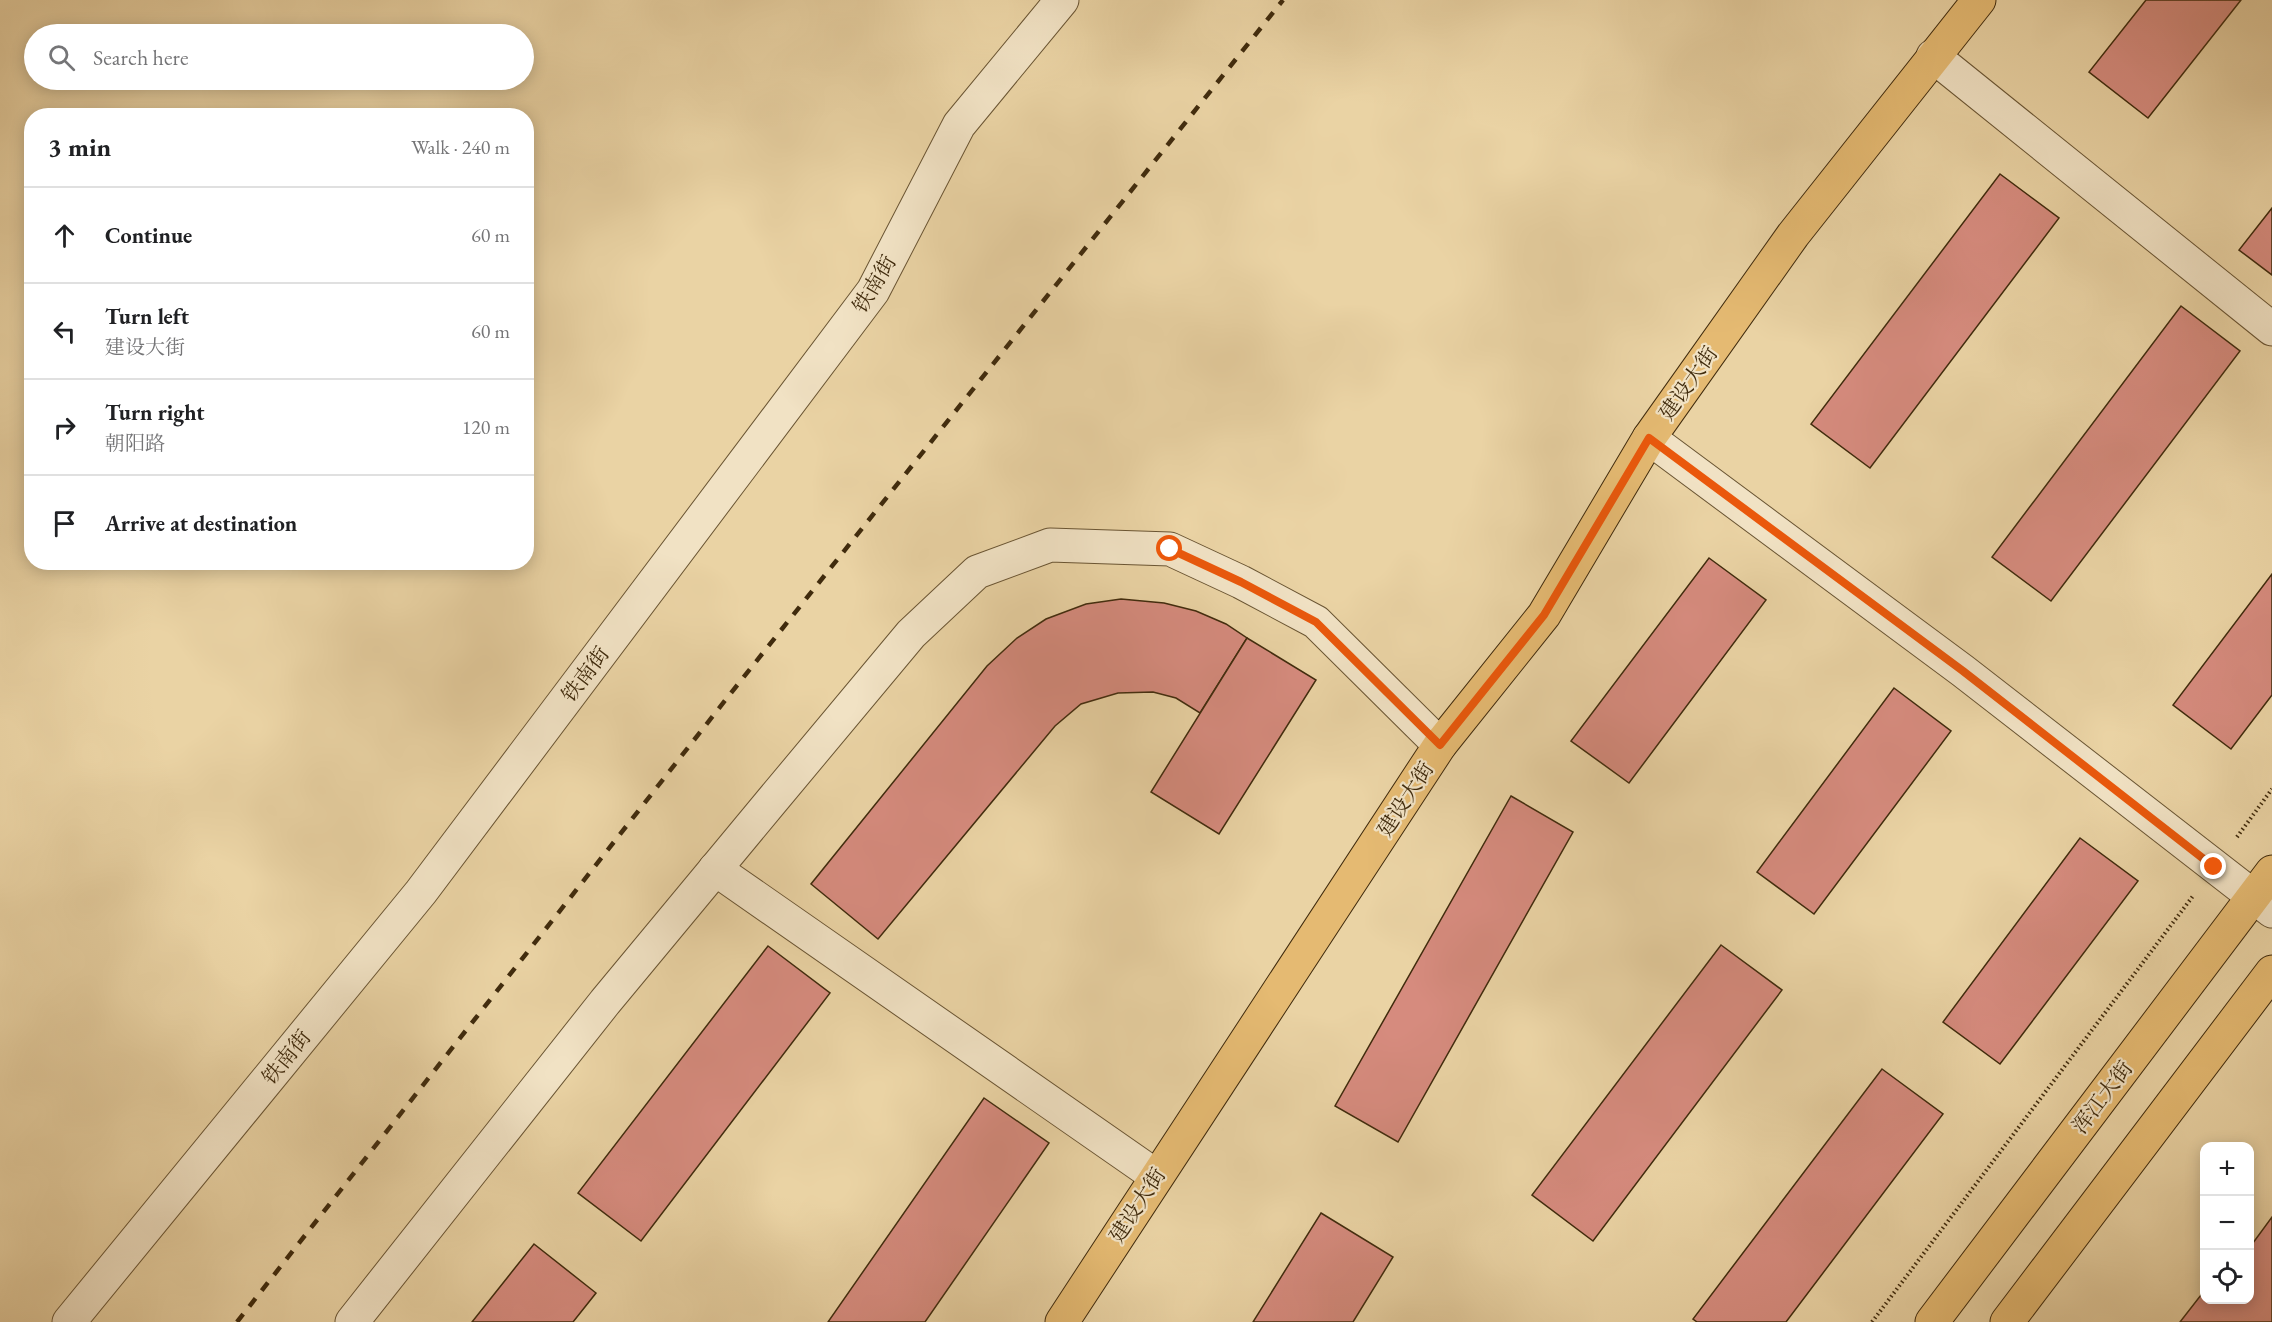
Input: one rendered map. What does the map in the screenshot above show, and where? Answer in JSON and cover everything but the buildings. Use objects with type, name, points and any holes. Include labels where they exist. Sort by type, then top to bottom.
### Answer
[{"type":"main road","name":"建设大街","points":[[1062,1322],[1440,745],[1544,615],[1649,438],[1792,235],[1979,0]]},
{"type":"main road","name":"浑江大街","points":[[1932,1322],[2266,900],[2272,872]]},
{"type":"main road","points":[[2007,1322],[2272,972]]},
{"type":"street","name":"铁南街","points":[[69,1322],[421,892],[866,301],[959,125],[1062,0]]},
{"type":"street","points":[[1934,56],[2272,329]]},
{"type":"street","points":[[1649,438],[1963,671],[2214,867],[2266,900]]},
{"type":"street","points":[[352,1322],[605,1002],[715,869],[911,634],[977,572],[1050,545],[1170,549],[1241,582],[1316,622],[1440,745]]},
{"type":"street","points":[[715,869],[1156,1176]]},
{"type":"path","points":[[1872,1322],[2272,789]]},
{"type":"railway","points":[[237,1322],[727,698],[1283,0]]},
{"type":"route","points":[[1170,549],[1241,582],[1316,622],[1440,745],[1544,615],[1649,438],[1963,671],[2214,867]]}]
